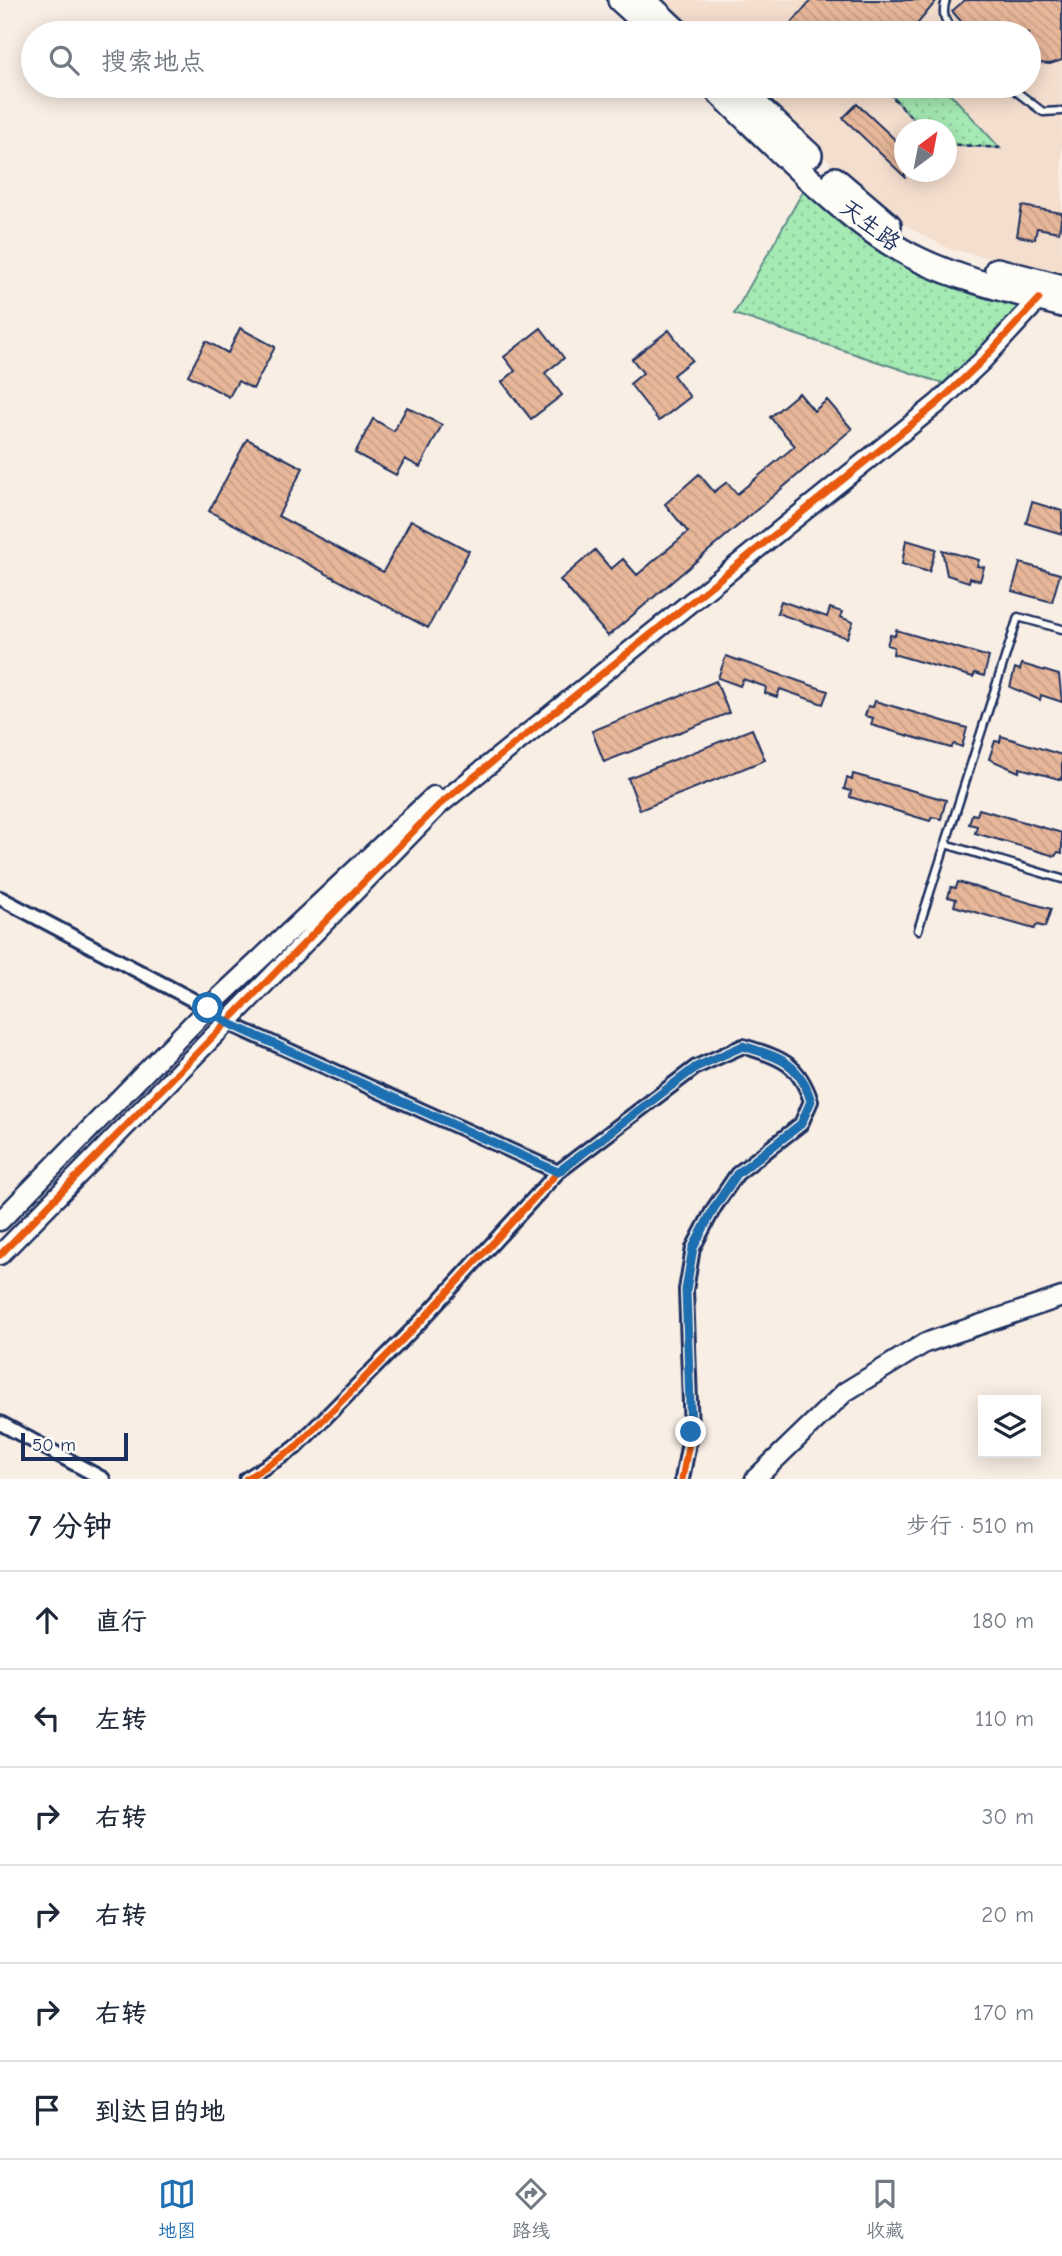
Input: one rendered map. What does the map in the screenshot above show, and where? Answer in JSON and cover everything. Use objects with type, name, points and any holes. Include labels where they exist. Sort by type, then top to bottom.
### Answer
[{"type":"highway","points":[[620,0],[643,21]]},
{"type":"highway","points":[[644,0],[666,21]]},
{"type":"highway","name":"天生路","points":[[725,98],[850,214],[887,242],[920,261],[1062,305]]},
{"type":"highway","name":"天生路","points":[[749,98],[857,199],[896,230],[925,247],[958,260],[1062,287]]},
{"type":"street","points":[[0,1255],[439,805],[938,403],[981,362],[1039,299]]},
{"type":"street","points":[[0,1221],[208,1008],[428,800],[574,697]]},
{"type":"street","points":[[0,898],[208,1008],[228,1023],[558,1172]]},
{"type":"street","points":[[246,1479],[295,1448],[422,1320],[558,1172],[696,1067],[743,1046],[775,1056],[803,1076],[811,1101],[801,1124],[737,1174],[714,1208],[693,1248],[686,1290],[691,1432],[682,1479]]},
{"type":"street","points":[[755,1479],[845,1392],[925,1343],[1062,1297]]},
{"type":"street","points":[[0,1423],[103,1479]]},
{"type":"lane","points":[[945,21],[942,10],[946,0]]},
{"type":"lane","points":[[1025,98],[1043,112],[1062,111]]},
{"type":"lane","points":[[918,930],[1018,617],[1062,629]]},
{"type":"lane","points":[[945,844],[1062,880]]},
{"type":"path","points":[[893,98],[913,119]]},
{"type":"path","points":[[957,145],[1000,148]]},
{"type":"shaded area","points":[[656,0],[1062,0],[1062,273],[949,249],[888,216],[761,98],[1041,98],[1041,21],[678,21]]},
{"type":"green space","points":[[894,98],[954,98],[1000,148],[957,145],[957,119],[914,119]]},
{"type":"green space","points":[[811,177],[887,241],[1039,299],[954,387],[734,314]]},
{"type":"building","points":[[811,0],[937,0],[920,21],[793,21]]},
{"type":"building","points":[[965,0],[1062,0],[1062,60],[1050,64],[1041,63],[1041,21],[961,21],[952,11]]},
{"type":"building","points":[[857,104],[894,139],[894,167],[843,118]]},
{"type":"building","points":[[1022,206],[1062,213],[1059,232],[1037,228],[1035,239],[1017,236]]},
{"type":"building","points":[[240,328],[275,347],[253,389],[238,381],[229,397],[188,375],[206,341],[228,353]]},
{"type":"building","points":[[541,328],[564,358],[545,373],[562,395],[531,419],[502,382],[515,371],[504,357]]},
{"type":"building","points":[[669,330],[692,360],[673,375],[690,397],[659,421],[630,384],[643,373],[632,359]]},
{"type":"building","points":[[799,393],[814,411],[827,400],[852,429],[608,636],[560,580],[595,550],[611,569],[623,559],[637,575],[688,532],[665,504],[699,474],[714,492],[727,482],[737,494],[795,446],[770,417]]},
{"type":"building","points":[[407,407],[442,425],[420,467],[405,459],[396,475],[355,453],[373,419],[394,431]]},
{"type":"building","points":[[247,439],[303,468],[278,516],[383,572],[411,520],[469,551],[428,628],[209,511]]},
{"type":"building","points":[[1032,502],[1062,511],[1062,534],[1026,523]]},
{"type":"building","points":[[906,540],[936,549],[929,572],[902,564]]},
{"type":"building","points":[[942,550],[979,560],[977,566],[984,567],[980,581],[970,578],[969,582],[947,575]]},
{"type":"building","points":[[1020,563],[1060,574],[1052,602],[1012,591]]},
{"type":"building","points":[[781,601],[827,617],[830,608],[842,612],[840,617],[853,622],[847,638],[777,613]]},
{"type":"building","points":[[896,630],[989,657],[984,676],[975,673],[973,677],[893,654],[894,647],[887,645],[890,635],[895,636]]},
{"type":"building","points":[[726,656],[828,691],[823,704],[780,689],[777,697],[765,693],[766,687],[743,679],[740,686],[718,678]]},
{"type":"building","points":[[1022,664],[1059,675],[1062,702],[1041,695],[1040,700],[1010,687],[1015,668],[1020,670]]},
{"type":"building","points":[[716,681],[729,713],[604,762],[592,731]]},
{"type":"building","points":[[875,701],[967,728],[962,747],[954,744],[951,748],[871,725],[873,718],[865,716],[868,706],[873,707]]},
{"type":"building","points":[[752,729],[765,760],[640,810],[628,778]]},
{"type":"building","points":[[1001,736],[1062,755],[1062,780],[1020,768],[1019,772],[989,759],[995,741],[1000,742]]},
{"type":"building","points":[[853,774],[946,800],[941,819],[932,817],[930,821],[850,797],[851,791],[844,789],[847,778],[852,780]]},
{"type":"building","points":[[979,809],[1062,833],[1062,853],[1058,852],[1055,856],[975,833],[977,826],[969,824],[972,814],[977,815]]},
{"type":"building","points":[[958,882],[1051,909],[1045,927],[1037,925],[1034,929],[954,906],[956,899],[948,897],[951,887],[956,888]]},
{"type":"cycle path","points":[[0,1255],[439,805],[938,403],[981,362],[1039,299]]},
{"type":"cycle path","points":[[246,1479],[295,1448],[423,1319],[558,1172],[696,1067],[743,1046],[786,1063],[800,1078],[811,1101],[801,1124],[737,1174],[714,1208],[693,1248],[686,1290],[691,1432],[682,1479]]},
{"type":"route","points":[[208,1008],[228,1023],[558,1172],[696,1067],[743,1046],[775,1056],[803,1076],[811,1101],[801,1124],[737,1174],[714,1208],[693,1248],[686,1290],[692,1398],[691,1432]]}]
